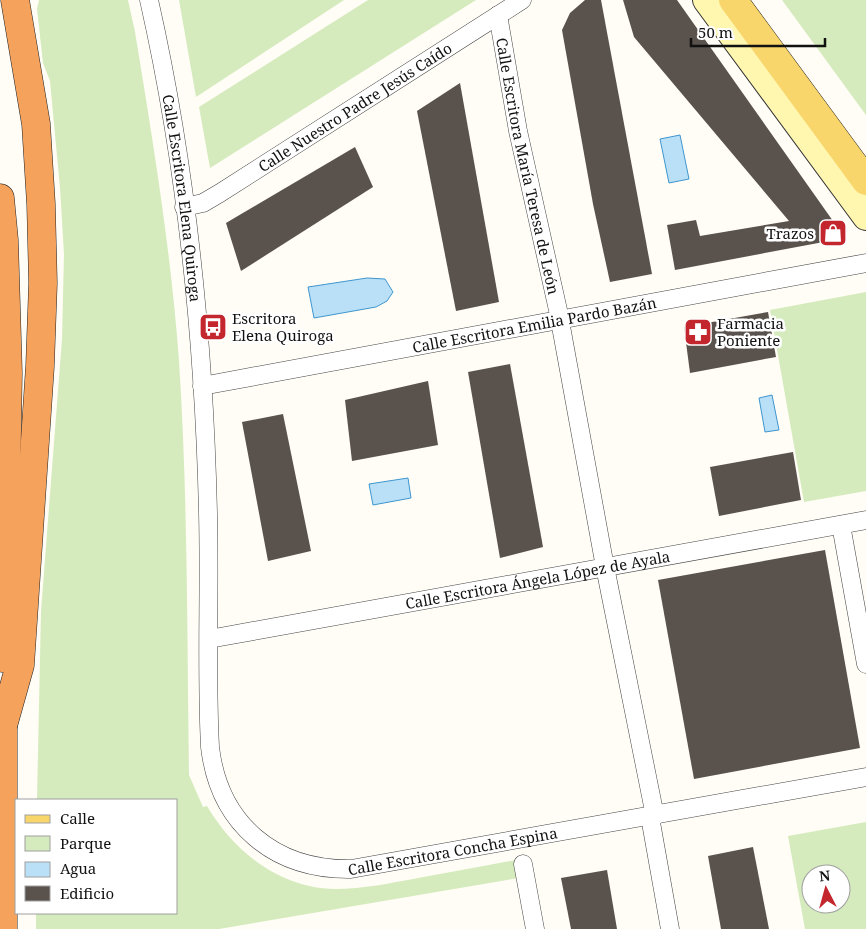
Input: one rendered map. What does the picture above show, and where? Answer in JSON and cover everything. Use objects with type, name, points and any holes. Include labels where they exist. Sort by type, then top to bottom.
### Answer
[{"type":"highway","points":[[2,729],[20,665],[39,376],[43,283],[36,124],[16,0]]},
{"type":"highway","points":[[0,198],[4,240],[8,373],[2,729],[3,929]]},
{"type":"highway","points":[[4,885],[13,929]]},
{"type":"main road","points":[[733,0],[866,181]]},
{"type":"main road","points":[[752,0],[866,152]]},
{"type":"street","name":"Calle Escritora Elena Quiroga","points":[[149,0],[166,82],[192,263],[202,386],[207,504],[209,639]]},
{"type":"street","name":"Calle Nuestro Padre Jesús Caído","points":[[184,207],[203,203],[220,193],[522,0]]},
{"type":"street","points":[[706,0],[866,218]]},
{"type":"street","name":"Calle Escritora María Teresa de León","points":[[498,15],[518,130],[560,320],[653,816],[670,929]]},
{"type":"street","name":"Calle Escritora Emilia Pardo Bazán","points":[[202,386],[866,263]]},
{"type":"street","name":"Calle Escritora Ángela López de Ayala","points":[[209,639],[866,520]]},
{"type":"street","points":[[841,525],[866,664]]},
{"type":"street","name":"Calle Escritora Concha Espina","points":[[209,639],[210,747],[218,783],[234,816],[245,828],[270,849],[305,865],[329,869],[351,869],[866,777]]},
{"type":"street","points":[[523,864],[535,929]]},
{"type":"green space","points":[[39,0],[128,0],[135,32],[161,196],[176,320],[182,413],[187,568],[189,775],[203,807],[207,806],[231,838],[260,864],[296,882],[315,887],[345,889],[366,887],[516,860],[519,878],[219,929],[36,929],[36,914],[178,914],[178,799],[37,799],[41,611],[62,339],[64,254],[50,81],[43,63],[37,9]]},
{"type":"green space","points":[[179,0],[344,0],[196,97]]},
{"type":"green space","points":[[368,0],[476,0],[210,168],[199,107]]},
{"type":"green space","points":[[782,0],[866,0],[866,115]]},
{"type":"green space","points":[[866,292],[866,491],[804,502],[770,310]]},
{"type":"green space","points":[[866,822],[866,929],[805,929],[802,914],[851,914],[851,864],[801,864],[801,907],[788,836]]},
{"type":"water","points":[[680,135],[689,179],[669,183],[660,139]]},
{"type":"water","points":[[367,278],[385,279],[393,292],[387,301],[376,307],[314,318],[308,287]]},
{"type":"water","points":[[772,395],[779,430],[765,432],[759,398]]},
{"type":"water","points":[[408,478],[411,498],[373,505],[369,484]]},
{"type":"building","points":[[585,0],[601,0],[652,274],[610,282],[593,204],[562,30],[570,13]]},
{"type":"building","points":[[623,0],[677,0],[845,238],[675,270],[667,225],[696,220],[700,236],[789,221],[634,37]]},
{"type":"building","points":[[460,83],[499,302],[456,311],[417,111]]},
{"type":"building","points":[[355,147],[373,187],[241,271],[226,223]]},
{"type":"building","points":[[768,312],[776,357],[690,373],[684,327]]},
{"type":"building","points":[[510,364],[543,547],[500,558],[468,372]]},
{"type":"building","points":[[428,381],[438,445],[352,461],[345,400]]},
{"type":"building","points":[[283,414],[311,551],[268,561],[242,422]]},
{"type":"building","points":[[793,452],[801,500],[719,516],[710,467]]},
{"type":"building","points":[[825,550],[860,748],[694,779],[658,580]]},
{"type":"building","points":[[753,847],[769,929],[721,929],[708,856]]},
{"type":"building","points":[[607,870],[617,929],[571,929],[561,878]]},
{"type":"place","name":"Trazos","points":[[833,233]]},
{"type":"place","name":"Escritora Elena Quiroga","points":[[213,327]]},
{"type":"place","name":"Farmacia Poniente","points":[[698,332]]}]
